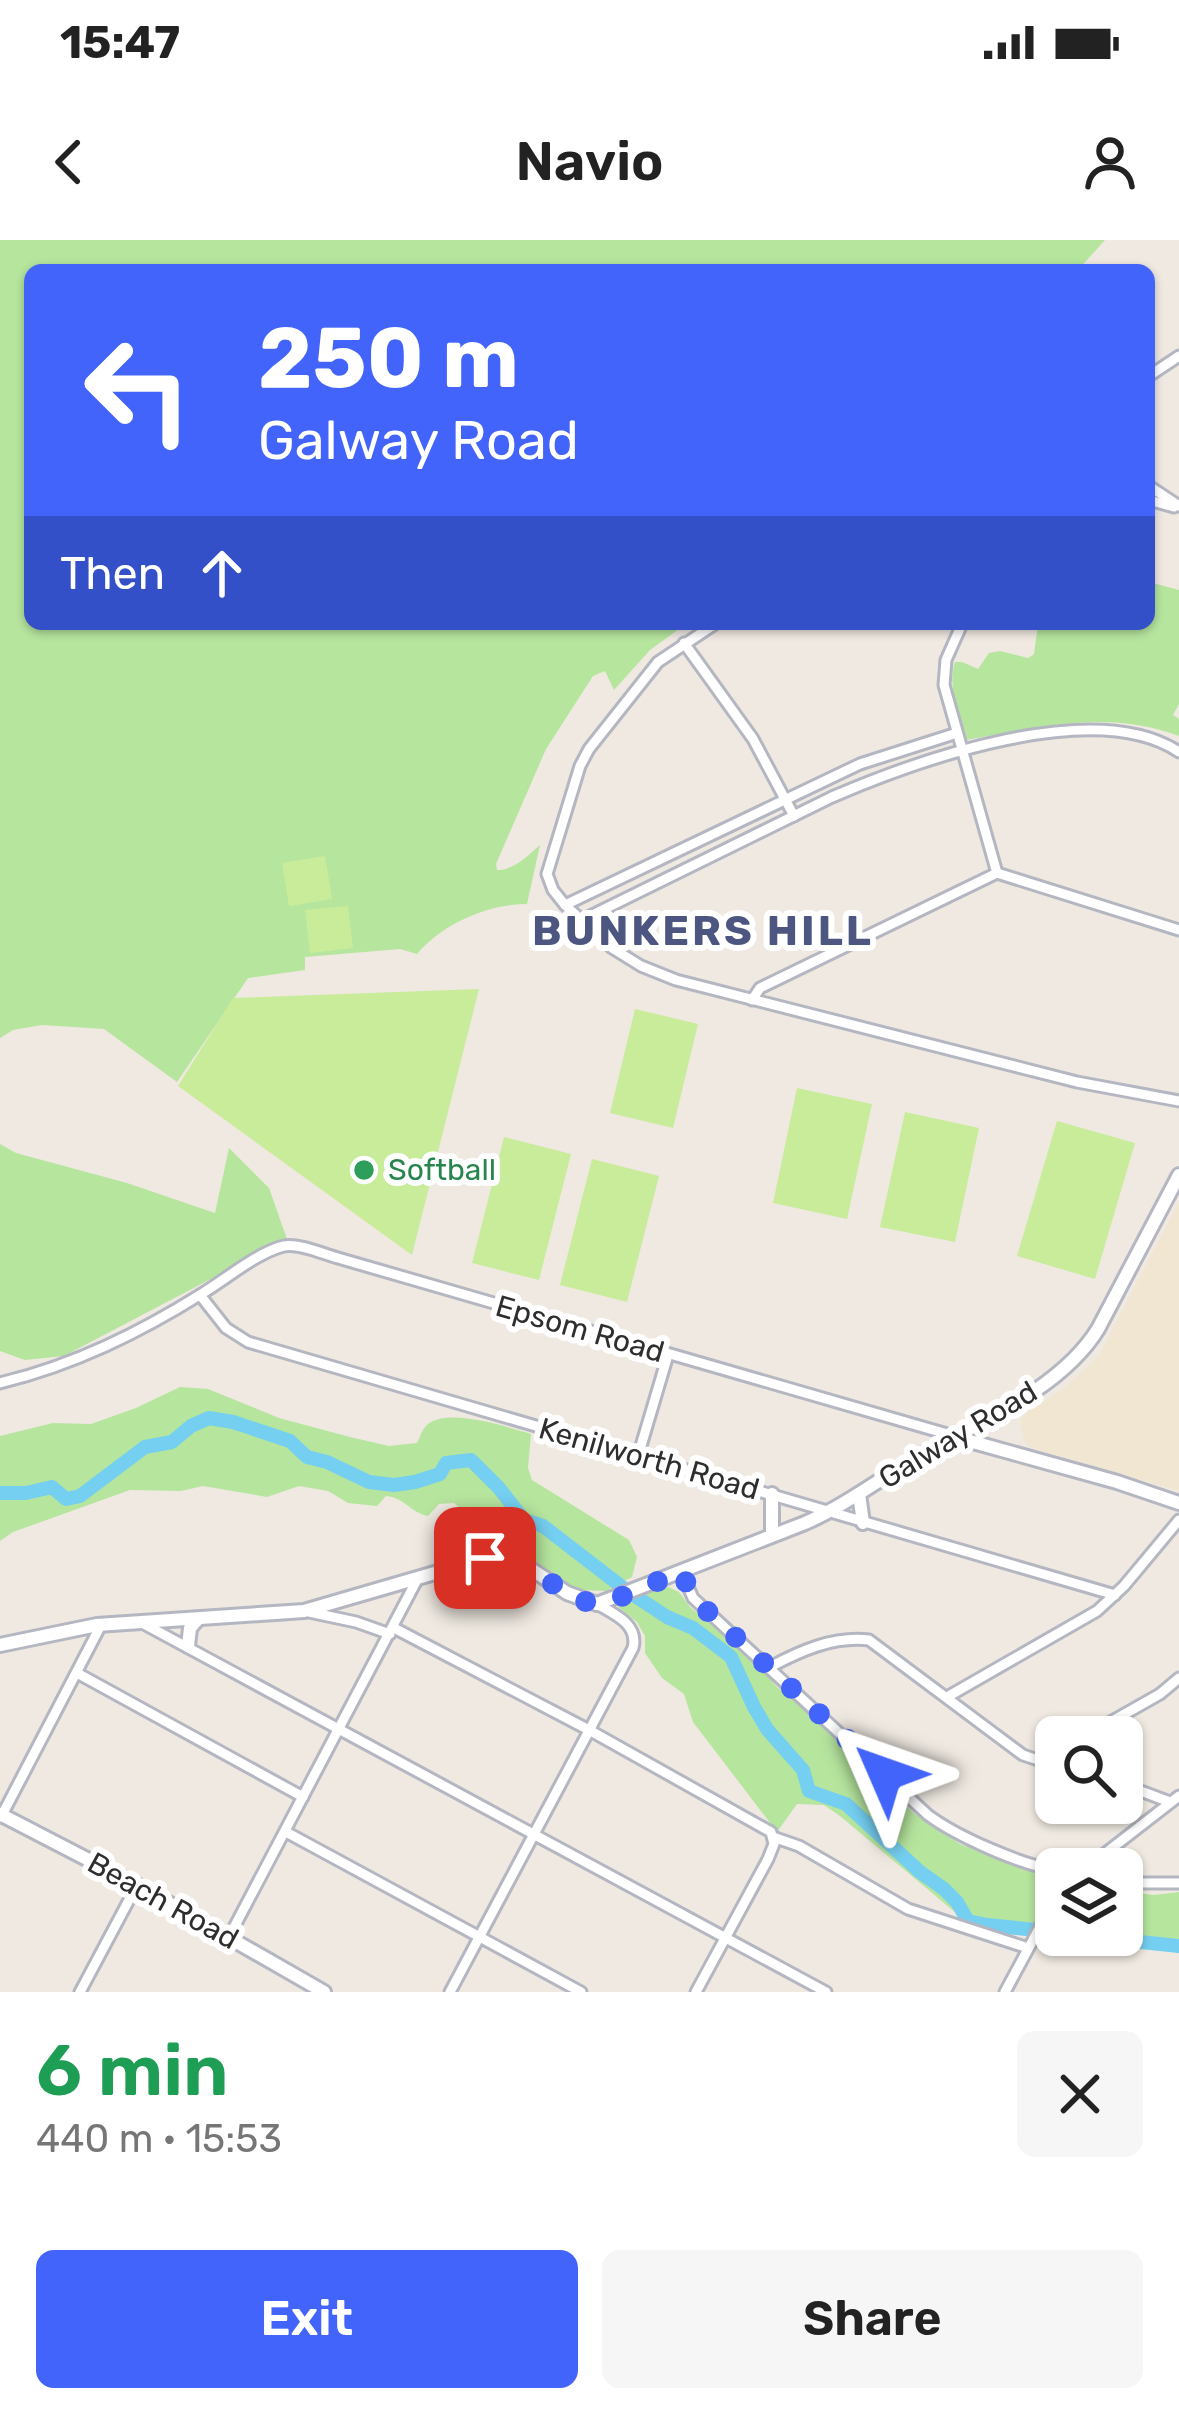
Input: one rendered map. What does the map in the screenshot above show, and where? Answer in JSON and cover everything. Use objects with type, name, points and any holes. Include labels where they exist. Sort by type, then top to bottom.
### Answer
[{"type":"street","points":[[706,630],[658,662],[584,757],[547,874],[553,890],[580,921],[641,966],[676,980],[1077,1082],[1179,1101]]},
{"type":"street","points":[[959,630],[944,675],[997,873]]},
{"type":"street","points":[[684,644],[754,739],[794,817]]},
{"type":"street","points":[[580,921],[867,782],[962,751],[1097,728],[1150,737],[1179,752]]},
{"type":"street","points":[[566,905],[860,764],[957,733]]},
{"type":"street","points":[[752,1000],[760,988],[997,873],[1179,930]]},
{"type":"street","name":"Galway Road","points":[[597,1604],[830,1512],[1053,1377],[1088,1346],[1179,1174]]},
{"type":"street","name":"Epsom Road","points":[[0,1383],[86,1356],[285,1246],[1179,1503]]},
{"type":"street","name":"Kenilworth Road","points":[[200,1295],[229,1330],[248,1342],[1115,1595]]},
{"type":"street","points":[[638,1456],[668,1355]]},
{"type":"street","points":[[986,1418],[988,1439],[994,1447]]},
{"type":"street","points":[[772,1494],[772,1535]]},
{"type":"street","points":[[859,1494],[863,1523]]},
{"type":"street","points":[[947,1697],[1079,1623],[1115,1595],[1179,1520]]},
{"type":"street","points":[[0,1645],[100,1625],[304,1611],[504,1554],[632,1628],[636,1638],[450,1992]]},
{"type":"street","points":[[681,1571],[693,1598],[938,1822],[1035,1866]]},
{"type":"street","points":[[229,1937],[418,1578]]},
{"type":"street","points":[[304,1611],[392,1631],[589,1730],[764,1826],[773,1840],[799,1846],[908,1909],[1028,1948]]},
{"type":"street","points":[[188,1646],[190,1628],[200,1618]]},
{"type":"street","points":[[141,1622],[826,1992]]},
{"type":"street","points":[[1,1816],[100,1625]]},
{"type":"street","points":[[770,1667],[810,1648],[860,1639],[876,1644],[1035,1759]]},
{"type":"street","points":[[77,1672],[304,1797]]},
{"type":"street","points":[[1121,1716],[1179,1678]]},
{"type":"street","points":[[1143,1790],[1174,1799]]},
{"type":"street","points":[[1112,1848],[1174,1799]]},
{"type":"street","name":"Beach Road","points":[[1,1816],[324,1992]]},
{"type":"street","points":[[286,1832],[581,1992]]},
{"type":"street","points":[[696,1992],[773,1840]]},
{"type":"street","points":[[1143,1883],[1179,1883]]},
{"type":"street","points":[[80,1992],[136,1886]]},
{"type":"street","points":[[1004,1992],[1035,1936]]},
{"type":"shaded area","points":[[1179,1202],[1179,1491],[1029,1447],[1021,1420],[1099,1356]]},
{"type":"green space","points":[[0,240],[1105,240],[1083,264],[24,264],[24,630],[678,630],[650,650],[614,690],[605,671],[593,676],[546,749],[496,864],[497,870],[509,868],[540,845],[527,904],[466,918],[417,954],[400,949],[305,957],[305,970],[248,978],[177,1082],[104,1029],[42,1025],[13,1030],[0,1038]]},
{"type":"green space","points":[[1155,584],[1179,590],[1179,704],[1173,715],[1179,719],[1179,736],[1126,723],[1099,722],[966,740],[953,691],[955,662],[978,669],[989,653],[1028,658],[1034,654],[1037,630],[1155,630]]},
{"type":"green space","points":[[325,856],[332,899],[289,906],[282,863]]},
{"type":"green space","points":[[348,906],[353,948],[310,953],[305,910]]},
{"type":"green space","name":"Softball","points":[[479,989],[412,1255],[178,1086],[233,998]]},
{"type":"green space","points":[[635,1009],[698,1024],[673,1128],[610,1113]]},
{"type":"green space","points":[[797,1088],[872,1104],[847,1219],[773,1203]]},
{"type":"green space","points":[[905,1112],[979,1128],[955,1242],[880,1227]]},
{"type":"green space","points":[[1057,1121],[1135,1143],[1095,1279],[1017,1256]]},
{"type":"green space","points":[[504,1137],[571,1154],[539,1280],[472,1263]]},
{"type":"green space","points":[[0,1144],[16,1153],[215,1213],[229,1148],[269,1188],[287,1239],[64,1356],[25,1360],[0,1351]]},
{"type":"green space","points":[[592,1159],[659,1176],[627,1302],[560,1285]]},
{"type":"green space","points":[[180,1387],[208,1389],[279,1418],[389,1446],[417,1443],[426,1426],[447,1418],[477,1420],[531,1434],[528,1468],[532,1480],[629,1540],[637,1557],[632,1577],[606,1591],[578,1590],[454,1503],[439,1504],[428,1516],[393,1497],[386,1496],[377,1506],[348,1503],[328,1491],[299,1486],[267,1497],[203,1486],[181,1491],[130,1490],[13,1532],[0,1541],[0,1436],[53,1423],[91,1424]]},
{"type":"green space","points":[[668,1587],[679,1592],[915,1814],[960,1844],[1035,1873],[1035,1925],[1029,1936],[968,1923],[824,1805],[797,1804],[777,1832],[693,1722],[684,1694],[662,1678],[645,1653],[645,1636],[637,1622],[618,1607],[621,1600]]},
{"type":"green space","points":[[1179,1892],[1179,1943],[1143,1939],[1143,1894]]},
{"type":"waterway","points":[[0,1493],[52,1487],[66,1499],[80,1496],[145,1447],[172,1442],[209,1418],[290,1441],[307,1457],[369,1482],[415,1482],[440,1474],[446,1463],[471,1460],[524,1520],[543,1526],[626,1590],[693,1628],[731,1657],[767,1729],[803,1770],[809,1791],[846,1804],[944,1889],[968,1921],[1035,1930]]},
{"type":"waterway","points":[[1143,1942],[1179,1946]]},
{"type":"place","name":"Softball","points":[[364,1170]]},
{"type":"district","name":"BUNKERS HILL","points":[[703,930]]},
{"type":"route","points":[[485,1558],[513,1557],[567,1593],[597,1604],[681,1571],[693,1598],[885,1774]]}]
